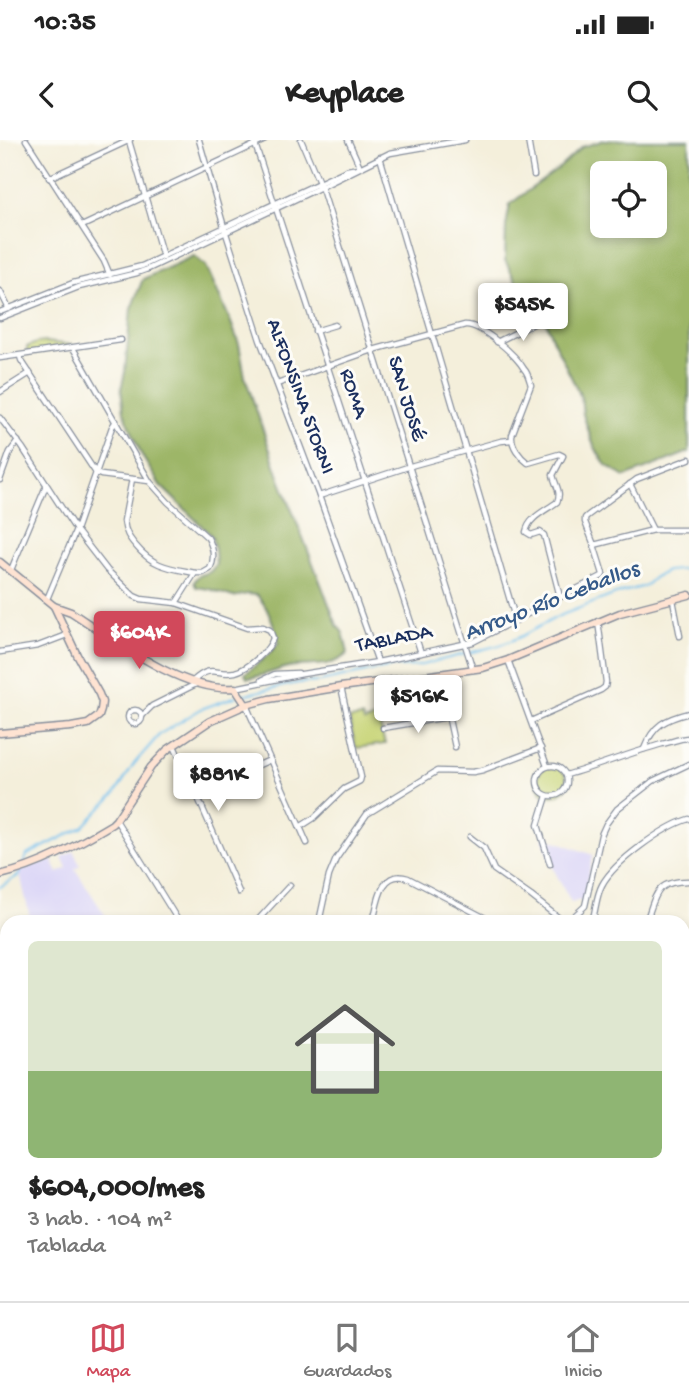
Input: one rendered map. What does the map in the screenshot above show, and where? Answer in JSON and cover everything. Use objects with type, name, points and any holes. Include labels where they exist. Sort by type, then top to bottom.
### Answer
[{"type":"main road","points":[[0,562],[54,606],[102,702],[99,716],[88,724],[0,733]]},
{"type":"main road","points":[[0,875],[54,856],[117,820],[151,767],[173,745],[244,702],[473,670],[508,660],[634,608],[689,595]]},
{"type":"main road","name":"TABLADA","points":[[54,606],[71,612],[162,670],[220,688],[236,690]]},
{"type":"main road","points":[[236,690],[244,702]]},
{"type":"street","points":[[26,140],[111,276]]},
{"type":"street","points":[[49,178],[130,140],[164,259]]},
{"type":"street","name":"ALFONSINA STORNI","points":[[199,140],[260,340],[378,662]]},
{"type":"street","points":[[82,226],[265,140]]},
{"type":"street","name":"SAN JOSÉ","points":[[301,140],[320,185],[473,670]]},
{"type":"street","points":[[348,140],[358,168]]},
{"type":"street","points":[[0,315],[111,276],[137,274],[347,170],[358,168],[380,157],[396,151],[465,140]]},
{"type":"street","points":[[528,140],[534,175]]},
{"type":"street","name":"ROMA","points":[[255,144],[421,653]]},
{"type":"street","points":[[380,157],[516,621]]},
{"type":"street","points":[[0,291],[9,311]]},
{"type":"street","points":[[497,342],[537,322]]},
{"type":"street","points":[[315,331],[335,325]]},
{"type":"street","points":[[277,384],[373,350],[465,325],[471,325],[497,342],[526,371],[531,385],[511,440],[514,446],[528,463],[559,454],[563,456],[553,475],[559,498],[536,516],[526,529],[529,534],[540,532],[544,535],[560,597]]},
{"type":"street","points":[[0,358],[121,340]]},
{"type":"street","points":[[73,348],[150,482],[208,538],[214,557],[207,571],[195,573],[155,563],[142,554],[124,528],[132,479]]},
{"type":"street","points":[[20,356],[96,473],[150,482]]},
{"type":"street","points":[[0,392],[30,373]]},
{"type":"street","points":[[0,418],[76,530],[107,570],[134,596],[176,603],[247,628],[267,627],[272,633],[273,638],[268,649],[241,670],[210,670],[201,674],[195,681],[152,706],[142,716]]},
{"type":"street","points":[[47,599],[76,530],[116,421]]},
{"type":"street","points":[[319,496],[466,450],[511,440]]},
{"type":"street","points":[[0,480],[10,452],[18,441]]},
{"type":"street","points":[[689,459],[642,476],[585,518],[594,545],[653,530],[689,530]]},
{"type":"street","points":[[631,484],[653,530]]},
{"type":"street","points":[[11,570],[46,486]]},
{"type":"street","name":"TABLADA","points":[[236,690],[302,674],[466,646],[602,576],[594,545]]},
{"type":"street","points":[[176,603],[195,573]]},
{"type":"street","points":[[672,599],[680,636]]},
{"type":"street","points":[[530,721],[605,687],[598,621]]},
{"type":"street","points":[[0,652],[38,646],[68,635]]},
{"type":"street","points":[[508,660],[547,766]]},
{"type":"street","points":[[439,674],[454,747]]},
{"type":"street","points":[[300,827],[314,818],[344,789],[360,781],[341,687]]},
{"type":"street","points":[[244,702],[307,843]]},
{"type":"street","points":[[644,749],[658,725],[665,720],[689,713]]},
{"type":"street","points":[[383,728],[448,717]]},
{"type":"street","points":[[566,775],[689,737]]},
{"type":"street","points":[[173,745],[239,892]]},
{"type":"street","points":[[321,915],[329,876],[336,859],[367,814],[437,771],[483,770],[541,748]]},
{"type":"street","points":[[196,793],[270,760]]},
{"type":"street","points":[[575,915],[585,906],[601,835],[606,824],[617,810],[653,782],[689,764]]},
{"type":"street","points":[[547,766],[560,768],[566,775],[565,790],[557,796],[547,796],[536,782],[539,773],[547,766]]},
{"type":"street","points":[[547,796],[537,825],[550,864]]},
{"type":"street","points":[[594,915],[600,890],[611,871],[660,833],[689,819]]},
{"type":"street","points":[[117,820],[175,915]]},
{"type":"street","points":[[470,837],[484,848],[494,870],[555,915]]},
{"type":"street","points":[[375,915],[382,887],[386,881],[400,876],[479,915]]},
{"type":"street","points":[[649,915],[660,889],[668,883],[688,881]]},
{"type":"street","points":[[263,915],[290,886]]},
{"type":"shaded area","points":[[542,836],[593,855],[583,900],[571,902],[554,870]]},
{"type":"shaded area","points":[[74,851],[80,865],[75,869],[105,915],[29,915],[19,870],[52,860],[58,873],[67,868],[62,857]]},
{"type":"green space","points":[[605,140],[689,140],[689,452],[625,477],[606,465],[598,453],[583,414],[581,397],[544,316],[522,294],[505,260],[510,204],[558,169],[582,147]]},
{"type":"green space","points":[[194,256],[206,266],[230,320],[239,344],[245,377],[278,474],[337,625],[343,633],[348,653],[334,662],[292,666],[247,678],[245,674],[279,643],[268,612],[257,595],[233,597],[196,587],[194,582],[198,576],[210,572],[216,565],[212,536],[160,485],[142,456],[124,412],[121,389],[131,309],[143,279]]},
{"type":"green space","points":[[45,342],[72,347],[27,354],[27,347]]},
{"type":"green space","points":[[383,715],[385,724],[380,726],[385,744],[356,748],[349,719],[362,717],[364,722]]},
{"type":"green space","points":[[552,766],[563,770],[567,781],[563,792],[552,796],[541,792],[537,781],[541,770]]},
{"type":"waterway","name":"Arroyo Río Ceballos","points":[[242,695],[393,667],[418,666],[500,645],[559,616],[645,586],[667,571],[689,569]]},
{"type":"waterway","name":"Arroyo Río Ceballos","points":[[23,866],[27,855],[83,827],[115,794],[134,764],[160,734],[201,709],[237,696]]},
{"type":"waterway","name":"Arroyo Río Ceballos","points":[[0,887],[18,876],[21,871]]}]
